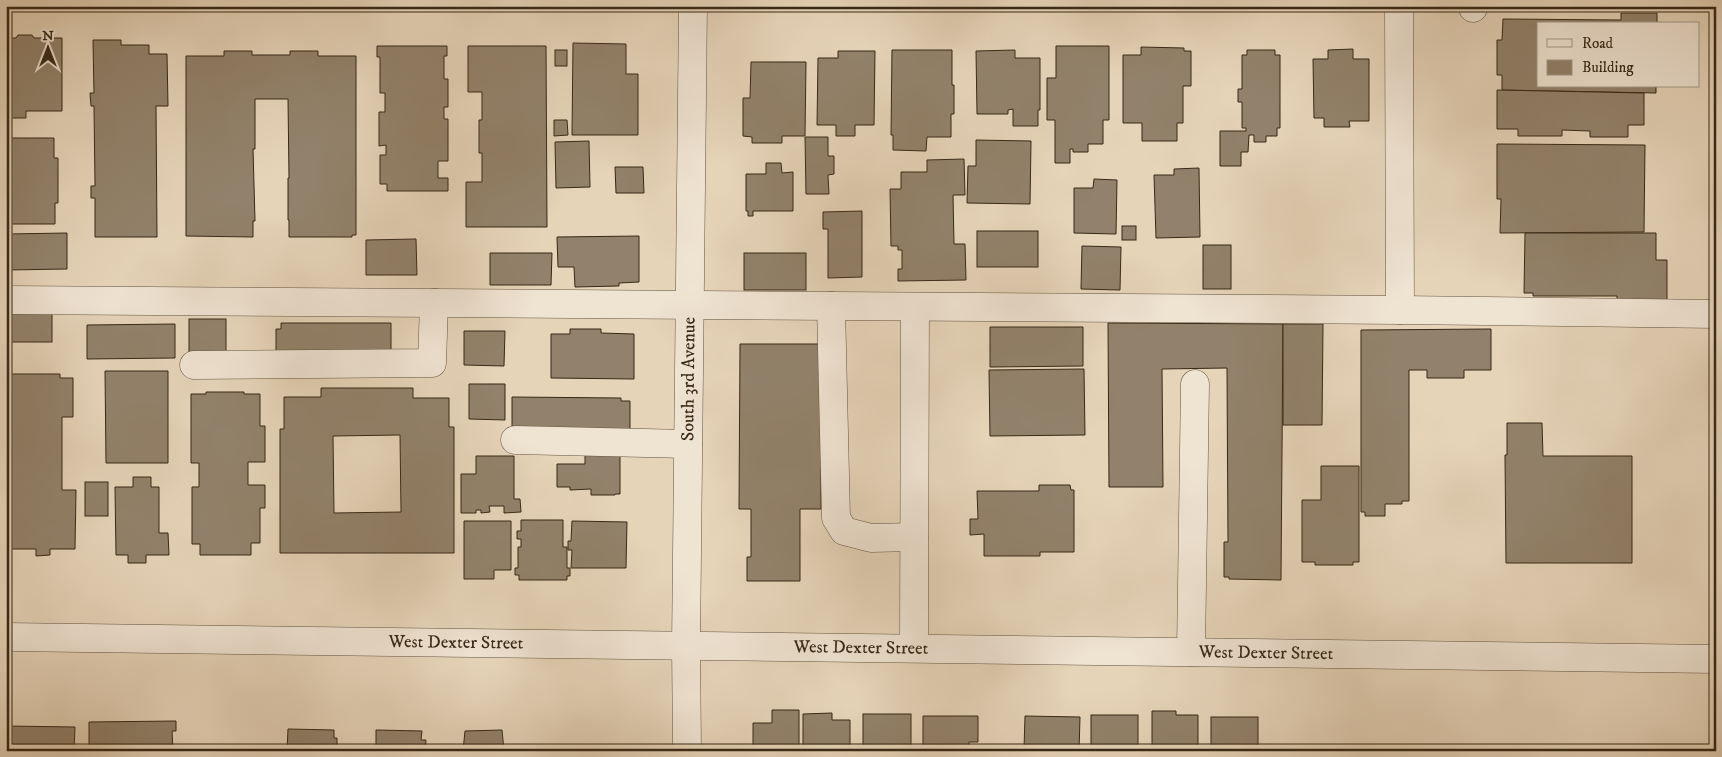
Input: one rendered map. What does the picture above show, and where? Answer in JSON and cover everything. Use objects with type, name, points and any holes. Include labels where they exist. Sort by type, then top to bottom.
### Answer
[{"type":"street","name":"South 3rd Avenue","points":[[687,751],[686,645],[693,6]]},
{"type":"street","points":[[1399,6],[1400,310]]},
{"type":"street","points":[[6,300],[1716,314]]},
{"type":"street","points":[[194,365],[432,363],[434,303]]},
{"type":"street","points":[[831,306],[836,518],[844,531],[871,538],[914,537]]},
{"type":"street","points":[[914,648],[915,307]]},
{"type":"street","points":[[1191,652],[1195,384]]},
{"type":"street","points":[[515,440],[688,444]]},
{"type":"street","name":"West Dexter Street","points":[[6,637],[1716,659]]},
{"type":"building","points":[[1621,13],[1657,13],[1657,22],[1537,22],[1537,88],[1656,88],[1656,93],[1502,90],[1502,75],[1497,75],[1497,40],[1502,40],[1503,19],[1621,20]]},
{"type":"building","points":[[18,35],[32,35],[34,38],[62,38],[62,111],[26,111],[26,118],[6,118],[6,38],[16,38]]},
{"type":"building","points":[[93,40],[121,40],[121,45],[149,45],[149,54],[167,54],[168,106],[156,106],[157,237],[95,237],[95,198],[91,198],[91,186],[95,186],[94,106],[91,106],[90,93],[94,93]]},
{"type":"building","points":[[573,43],[626,44],[626,74],[638,74],[638,135],[572,135]]},
{"type":"building","points":[[377,46],[447,46],[447,56],[444,56],[444,79],[448,79],[448,107],[444,107],[444,119],[448,119],[448,161],[438,161],[438,178],[448,178],[448,191],[387,191],[387,184],[380,184],[380,155],[386,155],[386,145],[379,146],[379,112],[385,112],[385,93],[380,93],[380,57],[377,57]]},
{"type":"building","points":[[468,46],[546,46],[547,227],[466,227],[466,182],[482,182],[482,153],[479,153],[479,120],[482,120],[482,92],[468,92]]},
{"type":"building","points":[[1056,46],[1109,46],[1109,120],[1103,120],[1103,144],[1088,144],[1088,152],[1073,152],[1073,149],[1070,149],[1070,163],[1055,163],[1055,120],[1047,120],[1047,78],[1056,78]]},
{"type":"building","points":[[1141,47],[1184,48],[1184,51],[1191,51],[1191,86],[1183,86],[1183,123],[1177,123],[1177,141],[1142,141],[1142,123],[1123,123],[1123,55],[1141,55]]},
{"type":"building","points":[[1353,49],[1353,59],[1369,59],[1369,121],[1349,121],[1350,127],[1324,127],[1324,118],[1314,118],[1313,59],[1328,59],[1328,50]]},
{"type":"building","points":[[555,50],[567,50],[567,66],[555,66]]},
{"type":"building","points":[[892,50],[952,50],[954,114],[951,114],[951,137],[927,137],[926,151],[893,150],[893,135],[891,135]]},
{"type":"building","points":[[1015,50],[1015,58],[1040,58],[1040,110],[1038,110],[1038,126],[1013,126],[1013,109],[1008,110],[1008,114],[977,114],[976,51]]},
{"type":"building","points":[[1247,50],[1275,50],[1275,55],[1280,55],[1280,128],[1277,128],[1277,136],[1266,136],[1266,142],[1254,142],[1254,135],[1249,135],[1248,152],[1241,152],[1241,166],[1220,166],[1220,131],[1246,131],[1246,128],[1242,128],[1242,102],[1238,102],[1238,89],[1242,89],[1242,55],[1247,55]]},
{"type":"building","points":[[224,51],[252,51],[252,55],[290,55],[290,51],[318,51],[318,56],[356,56],[356,235],[352,235],[352,237],[289,237],[288,99],[255,99],[255,149],[253,149],[255,221],[253,221],[253,237],[186,236],[186,56],[224,56]]},
{"type":"building","points":[[838,51],[875,51],[874,125],[855,125],[855,136],[836,136],[836,125],[817,125],[818,58],[838,58]]},
{"type":"building","points":[[751,62],[806,62],[805,136],[782,136],[782,143],[752,143],[752,137],[743,136],[743,98],[750,98]]},
{"type":"building","points":[[1497,90],[1644,93],[1644,125],[1628,125],[1628,137],[1590,137],[1590,131],[1562,130],[1562,136],[1518,136],[1518,129],[1497,129]]},
{"type":"building","points":[[554,120],[567,120],[568,135],[554,136]]},
{"type":"building","points":[[805,137],[828,137],[828,156],[834,156],[834,174],[828,175],[829,194],[806,194]]},
{"type":"building","points":[[6,138],[54,138],[54,158],[58,158],[58,203],[55,203],[55,224],[6,224]]},
{"type":"building","points":[[976,140],[1031,141],[1030,204],[967,203],[968,166],[976,166]]},
{"type":"building","points":[[589,141],[590,187],[556,188],[555,142]]},
{"type":"building","points":[[1497,144],[1645,145],[1644,232],[1500,233],[1501,199],[1497,199]]},
{"type":"building","points":[[964,159],[965,195],[953,195],[954,244],[965,244],[966,280],[898,281],[898,269],[902,269],[902,250],[898,250],[898,246],[891,246],[890,189],[901,189],[901,172],[927,172],[927,160]]},
{"type":"building","points":[[766,163],[781,163],[782,173],[793,172],[793,211],[753,211],[753,216],[748,216],[748,211],[746,211],[746,174],[766,174]]},
{"type":"building","points":[[615,167],[643,167],[644,193],[616,193]]},
{"type":"building","points":[[1199,168],[1200,237],[1156,238],[1154,175],[1174,175],[1174,169]]},
{"type":"building","points":[[1094,179],[1117,180],[1116,234],[1074,233],[1074,188],[1093,188]]},
{"type":"building","points":[[862,211],[862,277],[828,278],[828,229],[823,229],[823,212]]},
{"type":"building","points":[[1122,226],[1136,226],[1136,240],[1122,240]]},
{"type":"building","points":[[977,231],[1038,231],[1038,267],[977,267]]},
{"type":"building","points":[[67,233],[67,269],[6,270],[6,234]]},
{"type":"building","points":[[1525,233],[1656,233],[1656,260],[1667,260],[1667,301],[1617,300],[1617,296],[1533,296],[1533,293],[1524,293]]},
{"type":"building","points":[[639,236],[639,282],[619,283],[619,286],[575,287],[574,267],[558,267],[557,237]]},
{"type":"building","points":[[416,239],[417,275],[366,275],[366,240]]},
{"type":"building","points":[[1203,245],[1231,245],[1231,289],[1203,289]]},
{"type":"building","points":[[1082,246],[1121,247],[1120,290],[1081,289]]},
{"type":"building","points":[[490,253],[552,253],[551,285],[490,285]]},
{"type":"building","points":[[744,253],[806,253],[806,290],[744,290]]},
{"type":"building","points":[[6,310],[52,310],[52,342],[6,342]]},
{"type":"building","points":[[189,319],[226,319],[226,356],[189,356]]},
{"type":"building","points":[[281,323],[391,323],[391,356],[276,353],[276,329],[281,329]]},
{"type":"building","points":[[1108,323],[1283,324],[1281,580],[1229,579],[1229,577],[1224,577],[1224,542],[1228,542],[1227,368],[1162,369],[1163,487],[1109,487]]},
{"type":"building","points":[[175,324],[175,358],[87,359],[87,325]]},
{"type":"building","points":[[1283,324],[1323,324],[1322,425],[1283,425]]},
{"type":"building","points":[[990,327],[1083,327],[1083,366],[990,367]]},
{"type":"building","points":[[570,329],[601,329],[601,333],[634,334],[634,379],[551,378],[551,334],[570,334]]},
{"type":"building","points":[[1491,329],[1491,370],[1464,370],[1464,378],[1427,378],[1427,370],[1409,370],[1409,501],[1402,501],[1402,504],[1385,504],[1385,516],[1365,516],[1365,512],[1361,512],[1361,330]]},
{"type":"building","points":[[464,331],[505,331],[504,366],[464,365]]},
{"type":"building","points":[[740,344],[821,344],[821,509],[800,509],[800,581],[747,581],[747,557],[751,557],[751,509],[739,509]]},
{"type":"building","points":[[1084,369],[1085,435],[990,436],[989,370]]},
{"type":"building","points":[[105,371],[168,371],[168,463],[106,463]]},
{"type":"building","points":[[6,374],[60,374],[60,378],[73,378],[73,417],[62,417],[62,490],[76,490],[75,549],[50,549],[50,555],[36,556],[36,549],[6,549]]},
{"type":"building","points":[[469,384],[505,384],[505,420],[469,419]]},
{"type":"building","points":[[321,388],[413,388],[413,398],[449,398],[449,427],[454,427],[454,553],[280,553],[280,429],[284,429],[284,397],[321,397]],"holes":[[[400,435],[401,512],[334,513],[333,436]]]},
{"type":"building","points":[[206,392],[260,394],[260,426],[265,426],[265,462],[248,462],[248,485],[265,485],[265,508],[260,508],[260,543],[251,543],[251,555],[200,555],[200,544],[192,544],[192,487],[199,487],[199,463],[191,463],[191,394],[206,394]]},
{"type":"building","points":[[512,397],[621,398],[621,401],[630,401],[630,433],[512,435]]},
{"type":"building","points":[[1507,423],[1542,423],[1543,456],[1632,456],[1632,563],[1506,563],[1505,455],[1507,455]]},
{"type":"building","points":[[585,455],[620,455],[620,494],[591,495],[591,489],[570,490],[570,487],[557,487],[557,464],[585,464]]},
{"type":"building","points":[[476,456],[514,456],[514,499],[520,499],[521,512],[504,513],[504,506],[489,506],[490,512],[481,513],[481,510],[476,510],[476,513],[461,513],[461,474],[476,474]]},
{"type":"building","points":[[1321,466],[1359,466],[1359,562],[1353,562],[1353,565],[1315,565],[1315,562],[1302,562],[1302,500],[1321,500]]},
{"type":"building","points":[[133,477],[151,477],[151,487],[159,487],[159,533],[168,533],[169,555],[146,555],[146,563],[128,563],[128,555],[116,555],[115,487],[133,487]]},
{"type":"building","points":[[85,482],[108,482],[108,516],[85,516]]},
{"type":"building","points":[[1039,485],[1070,485],[1071,490],[1074,490],[1074,552],[1040,552],[1040,556],[984,556],[984,534],[970,535],[970,519],[978,519],[977,491],[1039,491]]},
{"type":"building","points":[[521,520],[563,520],[563,547],[567,547],[567,568],[570,568],[570,576],[567,576],[567,580],[519,580],[519,575],[515,575],[515,568],[518,568],[518,547],[521,547],[521,539],[517,539],[517,531],[521,531]]},
{"type":"building","points":[[464,521],[511,521],[511,570],[494,570],[494,579],[464,579]]},
{"type":"building","points":[[572,521],[627,522],[626,568],[571,568],[572,550],[568,550],[568,541],[571,541]]},
{"type":"building","points":[[772,710],[799,710],[799,751],[753,751],[753,723],[772,723]]},
{"type":"building","points":[[1152,711],[1176,711],[1176,715],[1198,715],[1198,751],[1152,751]]},
{"type":"building","points":[[832,713],[832,720],[850,720],[850,751],[803,751],[803,714]]},
{"type":"building","points":[[863,714],[911,714],[911,751],[863,751]]},
{"type":"building","points":[[1091,715],[1138,715],[1138,751],[1091,751]]},
{"type":"building","points":[[923,716],[978,716],[978,742],[969,742],[969,751],[923,751]]},
{"type":"building","points":[[1025,716],[1080,717],[1079,751],[1032,751],[1032,749],[1024,749]]},
{"type":"building","points":[[1211,717],[1258,717],[1258,751],[1211,751]]},
{"type":"building","points":[[176,721],[176,731],[172,731],[173,751],[89,751],[89,722]]},
{"type":"building","points":[[6,726],[75,727],[74,751],[6,751]]},
{"type":"building","points":[[288,729],[334,730],[334,738],[337,738],[337,751],[287,751]]},
{"type":"building","points":[[376,730],[422,731],[421,740],[426,740],[425,751],[376,751]]},
{"type":"building","points":[[502,730],[504,751],[463,751],[465,731]]},
{"type":"building","points":[[253,746],[253,751],[203,751],[203,747]]},
{"type":"building","points":[[603,746],[618,746],[618,751],[603,751]]}]
